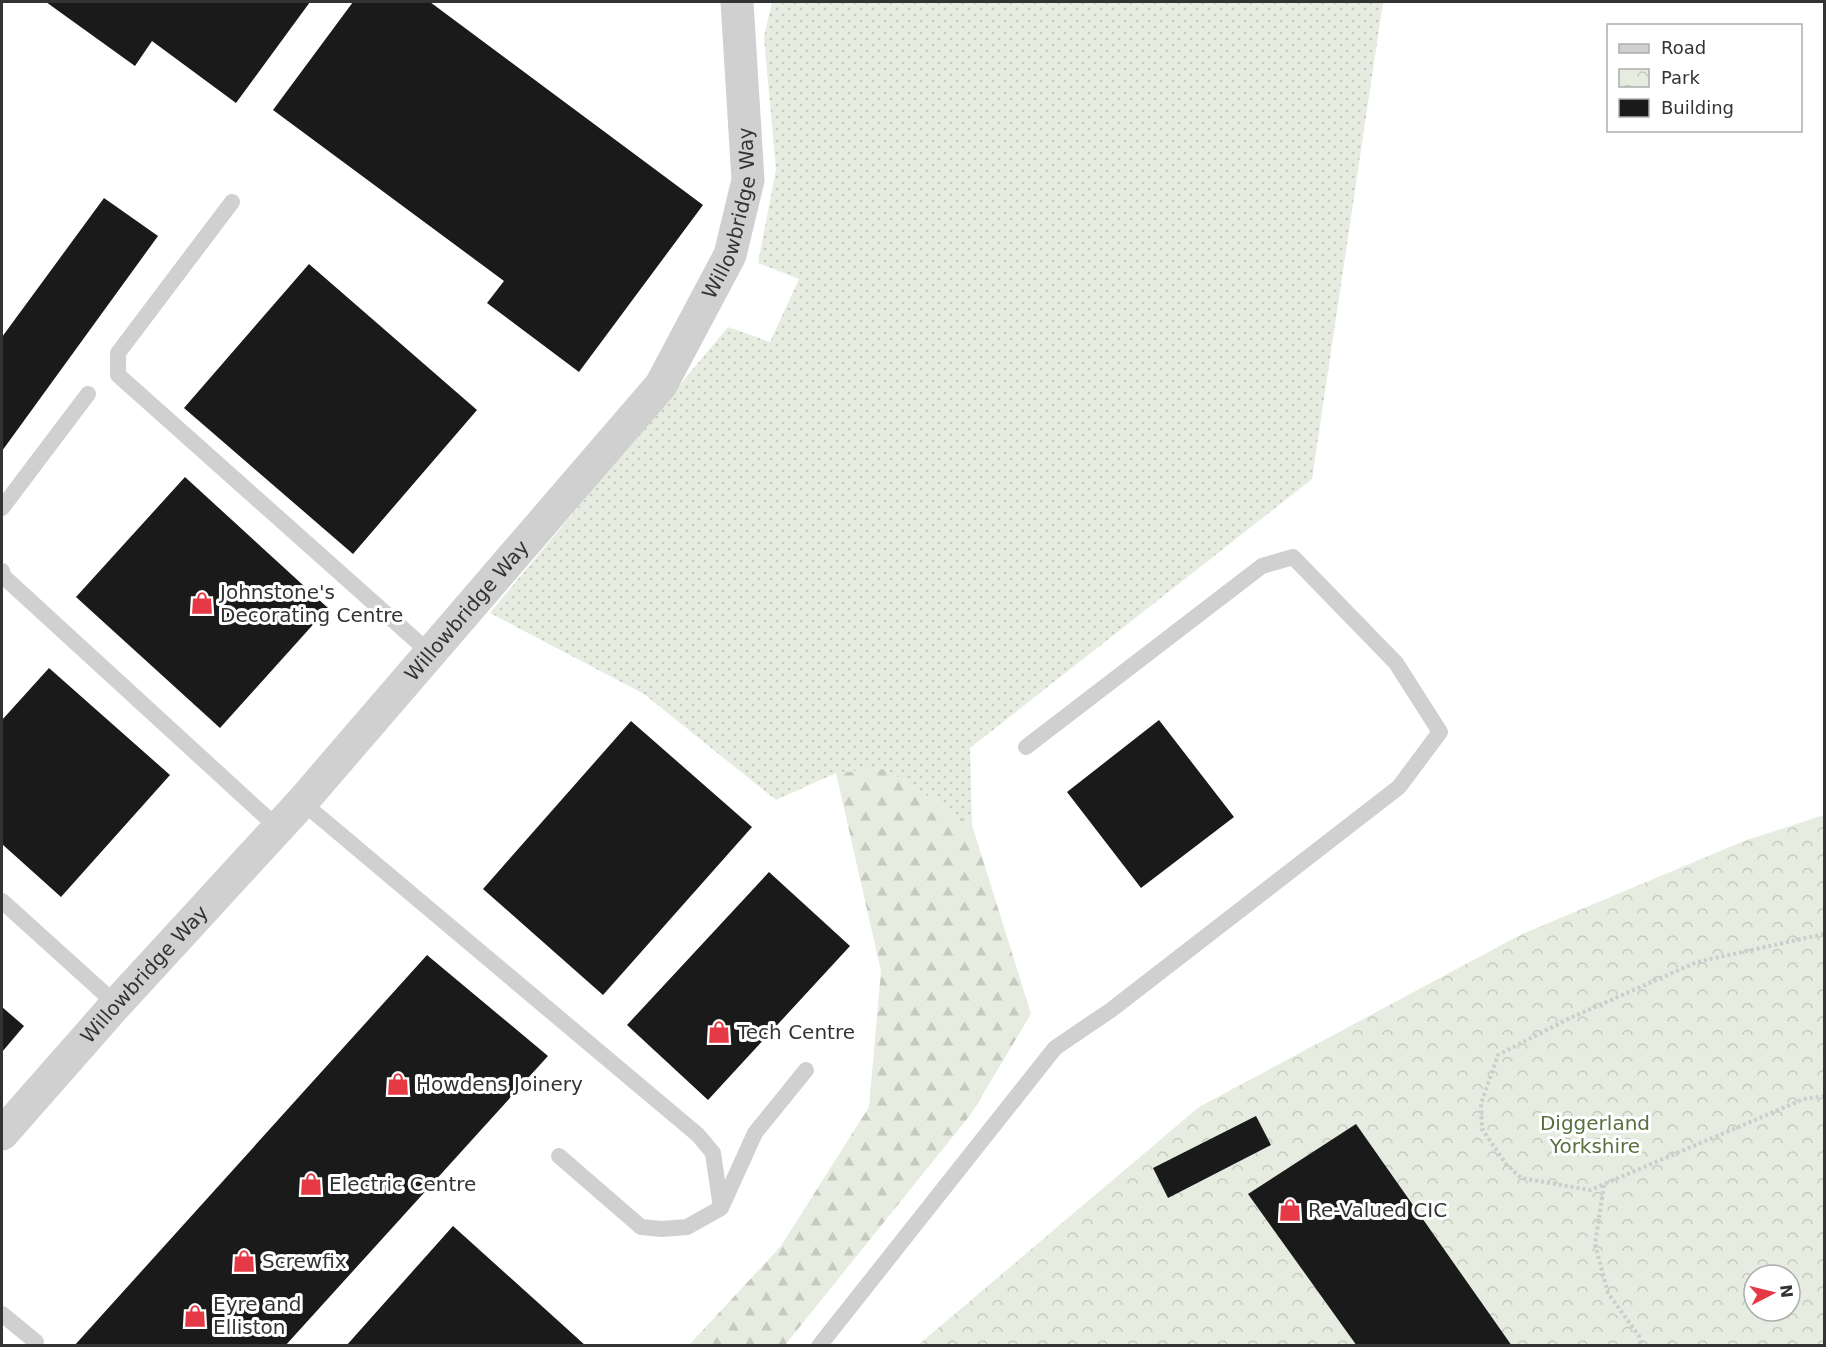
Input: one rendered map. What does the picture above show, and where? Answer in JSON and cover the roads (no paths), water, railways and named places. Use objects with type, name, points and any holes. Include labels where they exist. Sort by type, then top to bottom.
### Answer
[{"type":"street","name":"Willowbridge Way","points":[[2,1134],[116,1004],[302,802],[661,385],[730,255],[748,180],[737,2]]},
{"type":"lane","points":[[232,201],[118,353],[118,375],[430,653]]},
{"type":"lane","points":[[2,508],[88,394]]},
{"type":"lane","points":[[819,1346],[1055,1048],[1111,1010],[1398,788],[1440,732],[1396,663],[1293,557],[1262,566],[1026,747]]},
{"type":"lane","points":[[2,576],[278,828]]},
{"type":"lane","points":[[302,802],[698,1135],[713,1153],[721,1209]]},
{"type":"lane","points":[[2,901],[116,1004]]},
{"type":"lane","points":[[559,1156],[641,1227],[662,1229],[687,1227],[721,1209],[755,1133],[806,1070]]},
{"type":"lane","points":[[2,1314],[36,1342]]},
{"type":"place","name":"Johnstone's Decorating Centre","points":[[202,603]]},
{"type":"place","name":"Tech Centre","points":[[719,1032]]},
{"type":"place","name":"Howdens Joinery","points":[[398,1084]]},
{"type":"place","name":"Electric Centre","points":[[311,1184]]},
{"type":"place","name":"Re-Valued CIC","points":[[1290,1210]]},
{"type":"place","name":"Screwfix","points":[[244,1261]]},
{"type":"place","name":"Eyre and Elliston","points":[[195,1316]]},
{"type":"park label","name":"Diggerland Yorkshire","points":[[1595,1134]]}]
